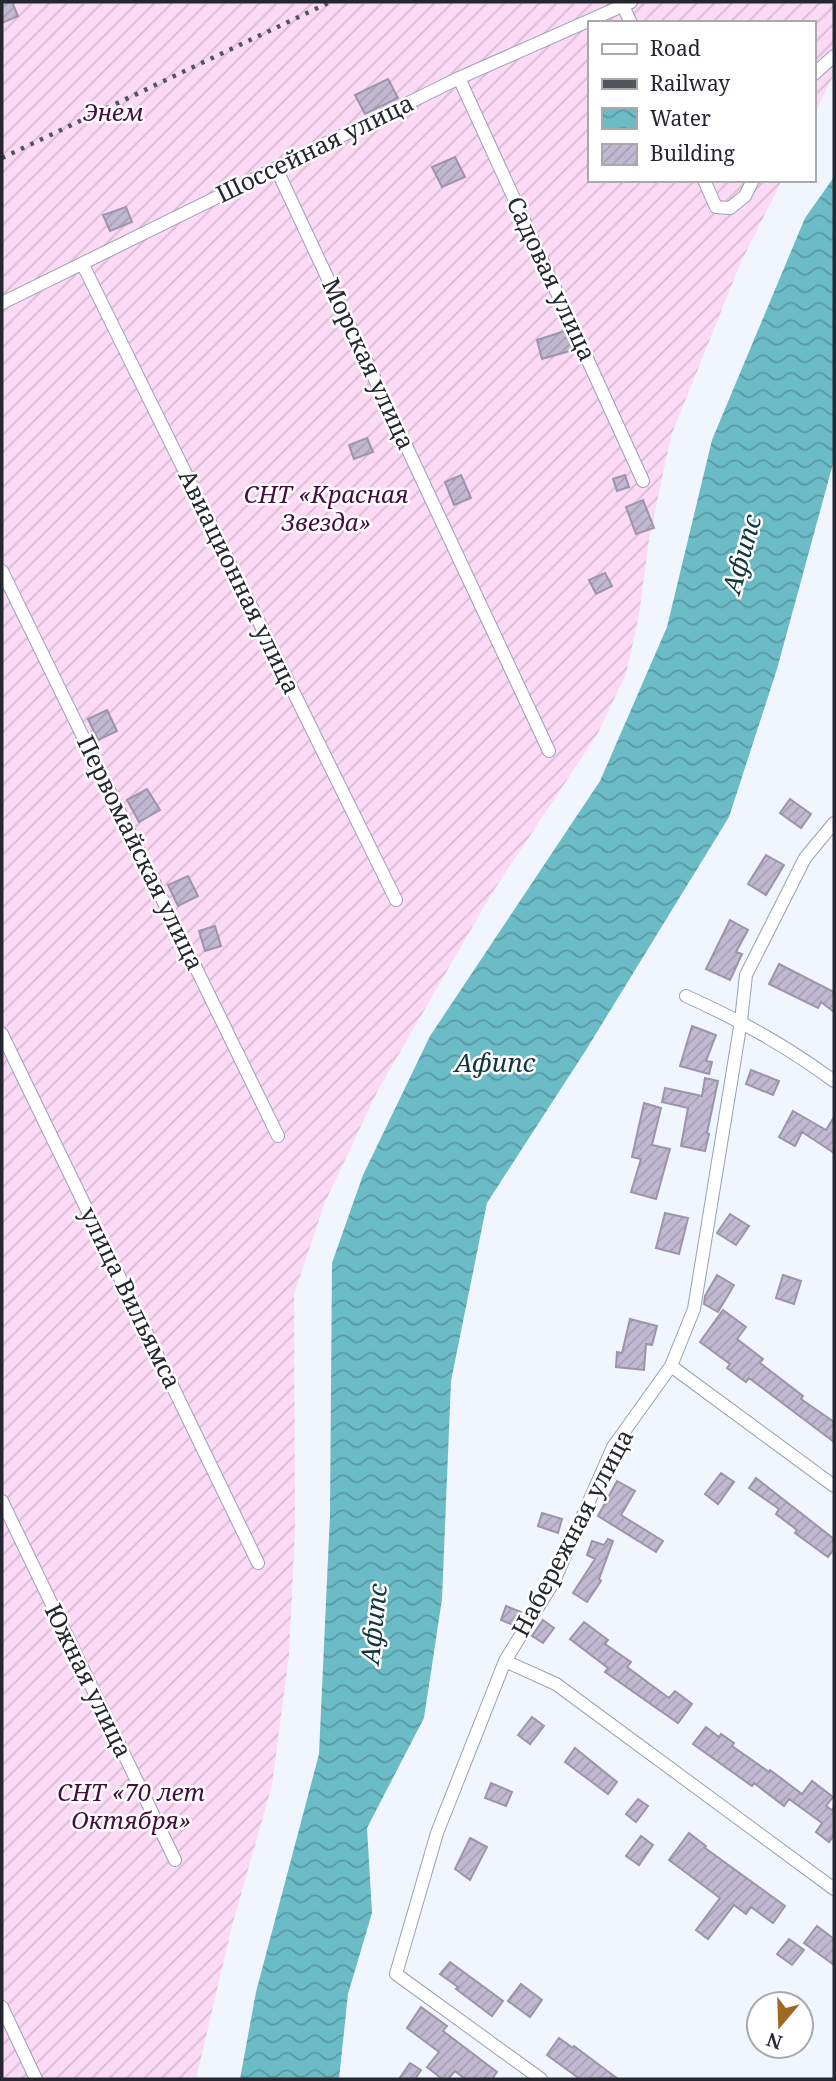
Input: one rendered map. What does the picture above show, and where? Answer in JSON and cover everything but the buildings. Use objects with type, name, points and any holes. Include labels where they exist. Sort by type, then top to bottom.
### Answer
[{"type":"street","name":"Шоссейная улица","points":[[588,21],[627,4]]},
{"type":"street","name":"Шоссейная улица","points":[[2,303],[459,78],[588,21]]},
{"type":"street","points":[[815,73],[834,56]]},
{"type":"street","name":"Садовая улица","points":[[459,78],[643,481]]},
{"type":"street","name":"Морская улица","points":[[276,168],[549,751]]},
{"type":"street","points":[[705,182],[716,207],[730,208],[745,196],[752,182]]},
{"type":"street","name":"Авиационная улица","points":[[83,265],[396,900]]},
{"type":"street","name":"Первомайская улица","points":[[2,571],[278,1136]]},
{"type":"street","name":"Набережная улица","points":[[541,2079],[396,1974],[437,1833],[505,1661],[554,1581],[613,1447],[671,1366],[694,1309],[741,1021],[746,975],[805,858],[834,823]]},
{"type":"street","points":[[686,996],[741,1021],[794,1052],[834,1081]]},
{"type":"street","name":"улица Вильямса","points":[[2,1034],[258,1563]]},
{"type":"street","points":[[671,1366],[834,1486]]},
{"type":"street","name":"Южная улица","points":[[2,1501],[175,1860]]},
{"type":"street","points":[[505,1661],[556,1684],[834,1889]]},
{"type":"street","points":[[2,2007],[36,2079]]},
{"type":"green space","name":"СНТ «Красная Звезда»","points":[[2,2],[834,2],[834,74],[815,113],[815,21],[588,21],[588,182],[781,182],[740,264],[671,436],[649,539],[639,615],[626,674],[598,733],[492,893],[378,1090],[325,1202],[294,1294],[295,1529],[289,1655],[272,1785],[232,1926],[196,2079],[2,2079]]},
{"type":"water","name":"Афипс","points":[[834,177],[834,460],[777,669],[729,817],[586,1050],[487,1203],[451,1381],[442,1599],[424,1718],[367,1828],[372,1913],[348,1994],[339,2079],[240,2079],[256,1992],[319,1754],[330,1515],[332,1263],[363,1175],[430,1036],[600,781],[667,627],[712,440],[805,218]]},
{"type":"railway","points":[[2,158],[330,2]]},
{"type":"park label","name":"Энем","points":[[113,113]]},
{"type":"park label","name":"СНТ «70 лет Октября»","points":[[131,1807]]}]
